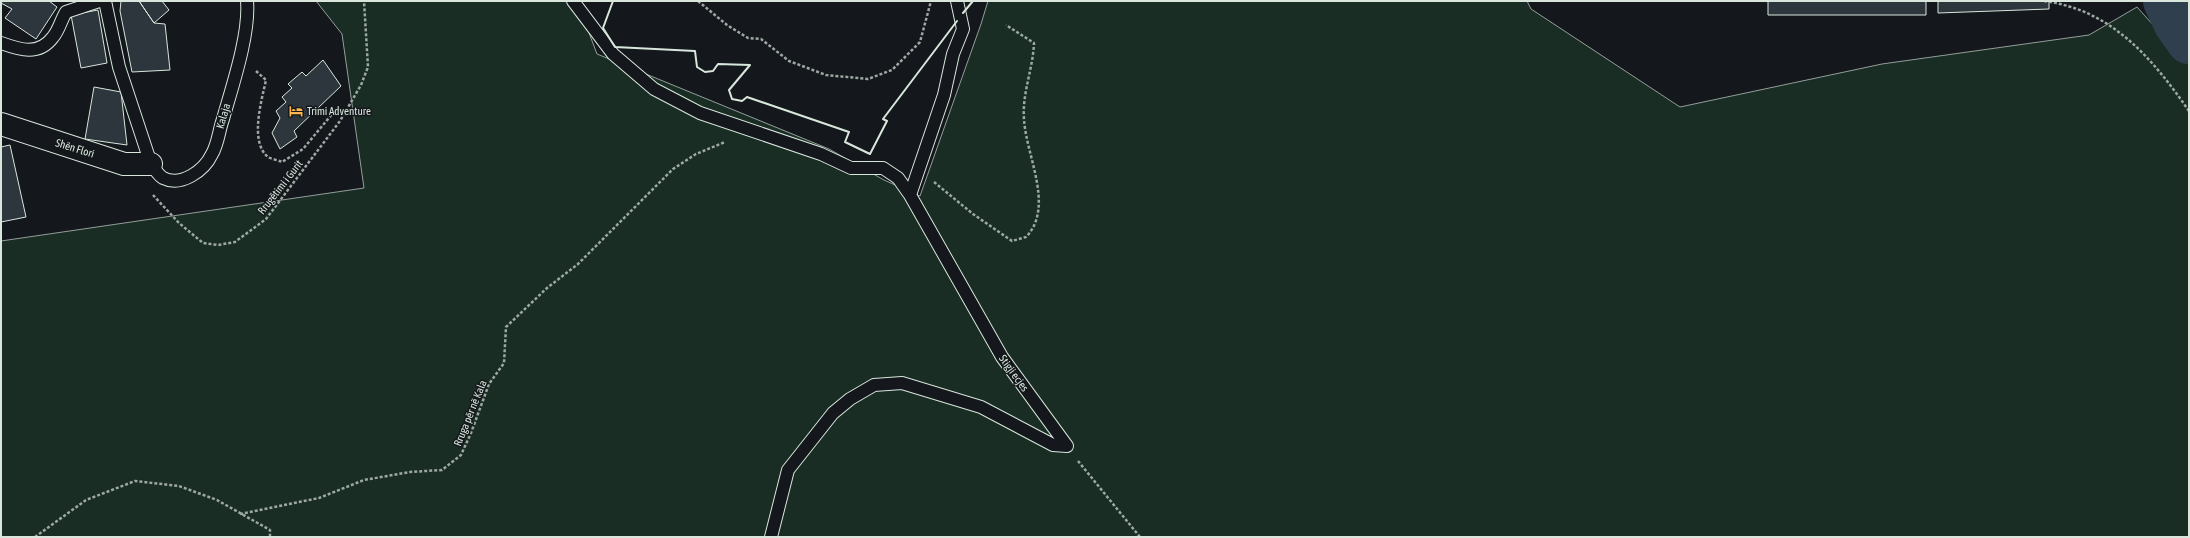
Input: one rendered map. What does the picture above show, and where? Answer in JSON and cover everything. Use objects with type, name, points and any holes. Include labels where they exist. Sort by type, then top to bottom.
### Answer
[{"type":"street","name":"Shën Flori","points":[[1,124],[124,164],[151,164]]},
{"type":"lane","points":[[1,43],[16,49],[32,50],[41,48],[53,37],[66,12],[99,1]]},
{"type":"lane","points":[[105,1],[119,67],[151,164]]},
{"type":"lane","name":"Kalaja","points":[[151,164],[161,177],[174,181],[186,178],[201,170],[212,154],[239,57],[248,16],[248,1]]},
{"type":"lane","name":"Stigji ecjes","points":[[573,1],[613,54],[654,89],[700,113],[821,154],[851,168],[883,168],[898,178],[910,195],[1002,357],[1067,446]]},
{"type":"lane","points":[[910,195],[944,95],[953,54],[963,29],[957,1]]},
{"type":"lane","points":[[771,537],[788,470],[833,413],[850,398],[874,385],[902,383],[936,392],[981,407],[1053,445],[1067,446]]},
{"type":"path","name":"Rrugëtimi i Gurit","points":[[124,164],[179,223],[203,243],[218,245],[235,242],[266,219],[340,121],[361,85],[368,67],[364,1]]},
{"type":"path","points":[[698,1],[727,25],[748,38],[761,39],[789,61],[826,75],[868,79],[892,70],[920,42],[931,1]]},
{"type":"path","points":[[2044,1],[2062,3],[2094,15],[2132,41],[2158,69],[2189,111]]},
{"type":"path","points":[[917,174],[934,182],[973,214],[1012,241],[1026,237],[1031,232],[1040,211],[1039,197],[1024,119],[1026,83],[1034,43],[1006,25]]},
{"type":"path","points":[[239,57],[266,80],[258,117],[260,146],[268,157],[282,162],[303,149],[333,112]]},
{"type":"path","name":"Rruga për në Kala","points":[[240,514],[319,498],[364,480],[410,472],[442,470],[461,455],[471,433],[489,384],[504,363],[506,327],[547,288],[578,264],[673,169],[696,154],[725,142],[740,127]]},
{"type":"path","points":[[1067,446],[1090,478],[1140,537]]},
{"type":"path","points":[[35,537],[86,500],[135,481],[179,486],[217,500],[270,530],[270,537]]},
{"type":"green space","points":[[316,1],[577,1],[597,54],[829,149],[884,180],[920,196],[988,1],[1527,1],[1531,9],[1680,107],[1882,64],[2089,35],[2137,7],[2189,65],[2189,537],[1,537],[1,241],[364,188],[342,34]]},
{"type":"building","points":[[1,1],[49,1],[57,7],[36,39],[5,18],[12,9],[1,3]]},
{"type":"building","points":[[121,1],[139,1],[154,23],[165,24],[170,70],[132,72],[120,11]]},
{"type":"building","points":[[139,1],[162,1],[169,10],[154,23]]},
{"type":"building","points":[[1768,1],[1926,1],[1926,15],[1768,15]]},
{"type":"building","points":[[1938,1],[2049,1],[2049,9],[1938,13]]},
{"type":"building","points":[[98,10],[107,63],[81,68],[71,15]]},
{"type":"building","points":[[323,60],[341,86],[294,131],[297,137],[280,149],[272,133],[280,118],[276,111],[286,102],[282,97],[292,88],[288,84],[302,72],[306,76]]},
{"type":"building","points":[[94,87],[121,92],[127,145],[85,139]]},
{"type":"building","points":[[10,145],[26,217],[1,222],[1,147]]},
{"type":"waterway","points":[[2166,1],[2177,24],[2189,41]]},
{"type":"wall","points":[[613,1],[603,28],[615,47],[695,51],[697,67],[705,72],[713,71],[718,64],[750,65],[729,90],[732,99],[742,101],[747,97],[849,132],[845,142],[870,154],[887,121],[883,119],[957,21]]},
{"type":"wall","points":[[963,13],[973,1]]},
{"type":"place","name":"Trimi Adventure","points":[[296,111]]}]
